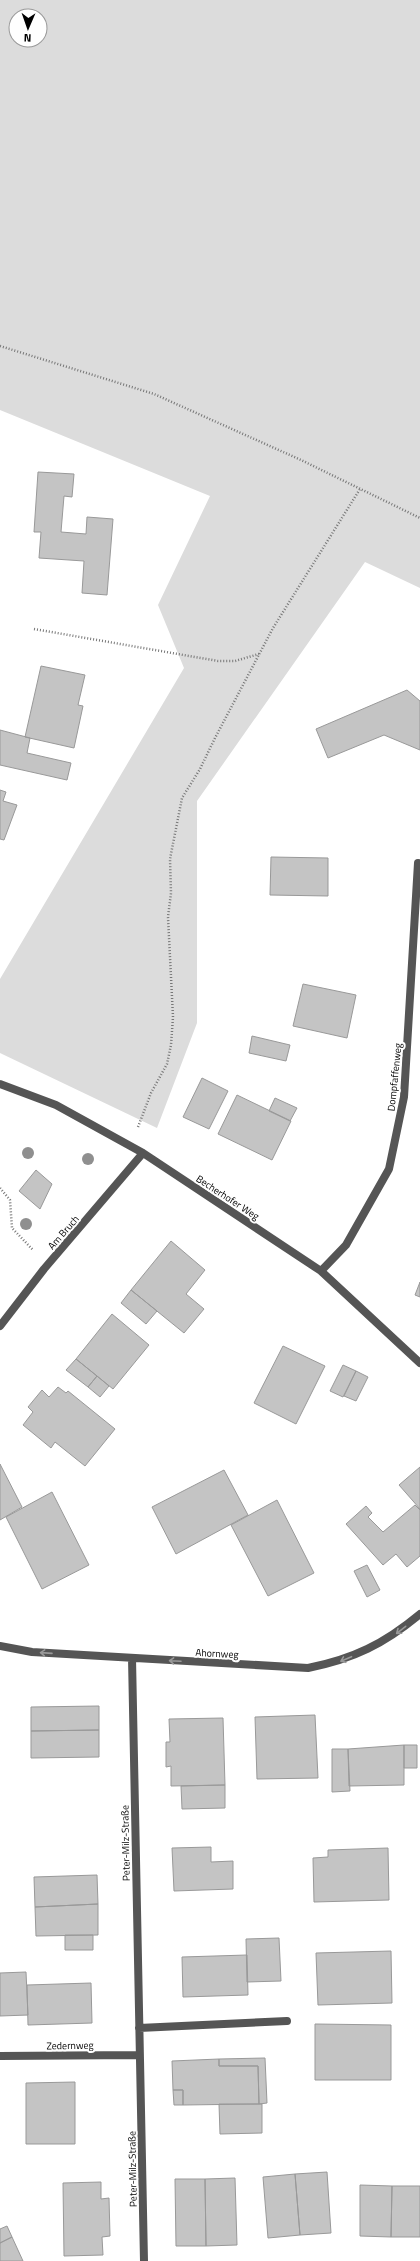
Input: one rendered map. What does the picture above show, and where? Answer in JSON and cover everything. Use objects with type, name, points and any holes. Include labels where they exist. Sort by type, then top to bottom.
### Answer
[{"type":"street","name":"Dompfaffenweg","points":[[321,1271],[346,1245],[389,1169],[404,1097],[418,863]]},
{"type":"street","name":"Becherhofer Weg","points":[[0,1084],[56,1105],[143,1153],[321,1271],[420,1363]]},
{"type":"street","name":"Am Bruch","points":[[0,1326],[44,1270],[143,1153]]},
{"type":"street","name":"Ahornweg","points":[[0,1646],[32,1652],[308,1668],[339,1661],[382,1643],[420,1614]]},
{"type":"street","name":"Peter-Milz-Straße","points":[[132,1658],[144,2261]]},
{"type":"street","points":[[139,2028],[288,2021]]},
{"type":"street","name":"Zedernweg","points":[[0,2056],[139,2055]]},
{"type":"path","points":[[0,346],[154,394],[420,518]]},
{"type":"path","points":[[138,1128],[151,1093],[167,1064],[171,1045],[173,1017],[168,917],[170,859],[182,798],[200,769],[273,628],[360,489]]},
{"type":"path","points":[[34,629],[218,661],[235,661],[260,654]]},
{"type":"path","points":[[0,1188],[10,1200],[12,1228],[38,1255]]},
{"type":"shaded area","points":[[0,0],[420,0],[420,588],[365,562],[197,801],[197,1023],[157,1128],[0,1053],[0,979],[184,668],[158,605],[210,496],[0,410]]},
{"type":"building","points":[[38,472],[74,474],[72,497],[64,496],[61,532],[86,534],[87,517],[113,519],[107,595],[82,593],[84,561],[39,558],[41,532],[34,532]]},
{"type":"building","points":[[41,666],[85,675],[78,705],[83,706],[74,748],[25,737]]},
{"type":"building","points":[[407,690],[420,701],[420,750],[384,735],[328,758],[316,729]]},
{"type":"building","points":[[0,730],[30,738],[27,753],[71,763],[67,780],[0,765]]},
{"type":"building","points":[[0,790],[6,792],[3,801],[17,805],[4,840],[0,839]]},
{"type":"building","points":[[271,857],[328,858],[328,896],[270,895]]},
{"type":"building","points":[[303,984],[356,995],[347,1038],[293,1026]]},
{"type":"building","points":[[252,1036],[290,1045],[286,1061],[249,1053]]},
{"type":"building","points":[[202,1078],[228,1091],[209,1129],[183,1117]]},
{"type":"building","points":[[237,1095],[291,1121],[272,1160],[218,1134]]},
{"type":"building","points":[[275,1098],[297,1108],[290,1121],[269,1111]]},
{"type":"building","points":[[36,1170],[52,1184],[40,1209],[19,1191]]},
{"type":"building","points":[[171,1241],[205,1270],[186,1294],[204,1309],[184,1333],[131,1290]]},
{"type":"building","points":[[420,1282],[420,1297],[415,1295]]},
{"type":"building","points":[[131,1290],[157,1311],[146,1324],[121,1303]]},
{"type":"building","points":[[112,1314],[149,1345],[113,1389],[76,1359]]},
{"type":"building","points":[[283,1346],[325,1366],[296,1424],[254,1403]]},
{"type":"building","points":[[76,1359],[97,1376],[88,1387],[66,1370]]},
{"type":"building","points":[[343,1365],[356,1371],[343,1397],[330,1391]]},
{"type":"building","points":[[356,1371],[368,1377],[356,1401],[344,1396]]},
{"type":"building","points":[[97,1376],[109,1386],[100,1397],[88,1387]]},
{"type":"building","points":[[58,1387],[66,1393],[68,1391],[115,1429],[85,1466],[55,1442],[51,1448],[23,1425],[33,1412],[28,1407],[42,1390],[49,1397]]},
{"type":"building","points":[[0,1464],[22,1507],[0,1520]]},
{"type":"building","points":[[420,1467],[420,1509],[399,1485]]},
{"type":"building","points":[[224,1470],[248,1515],[176,1554],[152,1507]]},
{"type":"building","points":[[52,1492],[89,1565],[42,1589],[6,1517]]},
{"type":"building","points":[[277,1500],[314,1573],[268,1596],[231,1525]]},
{"type":"building","points":[[415,1505],[420,1510],[420,1556],[407,1567],[396,1554],[383,1565],[346,1524],[366,1506],[372,1513],[368,1517],[383,1532]]},
{"type":"building","points":[[367,1565],[380,1590],[367,1597],[354,1571]]},
{"type":"building","points":[[99,1706],[99,1730],[31,1731],[31,1707]]},
{"type":"building","points":[[315,1715],[318,1778],[257,1779],[255,1717]]},
{"type":"building","points":[[223,1718],[225,1785],[171,1786],[171,1766],[166,1767],[166,1742],[170,1742],[169,1719]]},
{"type":"building","points":[[99,1730],[99,1757],[31,1758],[31,1731]]},
{"type":"building","points":[[404,1745],[417,1745],[417,1768],[404,1768]]},
{"type":"building","points":[[404,1745],[404,1785],[349,1786],[348,1749]]},
{"type":"building","points":[[332,1749],[348,1749],[350,1791],[332,1792]]},
{"type":"building","points":[[225,1785],[225,1808],[182,1809],[181,1786]]},
{"type":"building","points":[[211,1847],[211,1862],[233,1861],[233,1889],[174,1891],[172,1848]]},
{"type":"building","points":[[388,1848],[389,1900],[314,1902],[313,1858],[328,1857],[328,1850]]},
{"type":"building","points":[[97,1875],[98,1904],[35,1907],[34,1877]]},
{"type":"building","points":[[98,1904],[98,1935],[36,1936],[35,1907]]},
{"type":"building","points":[[65,1935],[93,1935],[93,1950],[65,1950]]},
{"type":"building","points":[[279,1938],[281,1981],[247,1982],[246,1939]]},
{"type":"building","points":[[391,1951],[392,2003],[318,2005],[316,1953]]},
{"type":"building","points":[[247,1955],[248,1995],[183,1997],[182,1957]]},
{"type":"building","points":[[26,1972],[28,2015],[0,2016],[0,1973]]},
{"type":"building","points":[[91,1983],[92,2023],[28,2025],[27,1985]]},
{"type":"building","points":[[315,2024],[391,2025],[391,2080],[315,2080]]},
{"type":"building","points":[[265,2058],[267,2103],[259,2104],[258,2066],[219,2066],[219,2059]]},
{"type":"building","points":[[219,2059],[219,2066],[258,2066],[259,2104],[183,2105],[183,2090],[173,2090],[172,2061]]},
{"type":"building","points":[[75,2082],[75,2144],[26,2144],[26,2083]]},
{"type":"building","points":[[173,2090],[183,2090],[183,2105],[174,2105]]},
{"type":"building","points":[[219,2104],[262,2104],[262,2133],[220,2134]]},
{"type":"building","points":[[327,2172],[331,2233],[300,2235],[295,2174]]},
{"type":"building","points":[[295,2174],[300,2235],[268,2238],[263,2177]]},
{"type":"building","points":[[235,2178],[237,2245],[206,2246],[205,2179]]},
{"type":"building","points":[[175,2179],[205,2179],[206,2246],[176,2246]]},
{"type":"building","points":[[101,2182],[101,2199],[109,2198],[110,2236],[102,2237],[103,2255],[64,2256],[63,2183]]},
{"type":"building","points":[[360,2185],[392,2186],[391,2237],[360,2236]]},
{"type":"building","points":[[392,2186],[420,2186],[420,2237],[391,2237]]},
{"type":"building","points":[[7,2226],[12,2237],[0,2243],[0,2229]]},
{"type":"building","points":[[12,2237],[23,2261],[0,2261],[0,2243]]}]
